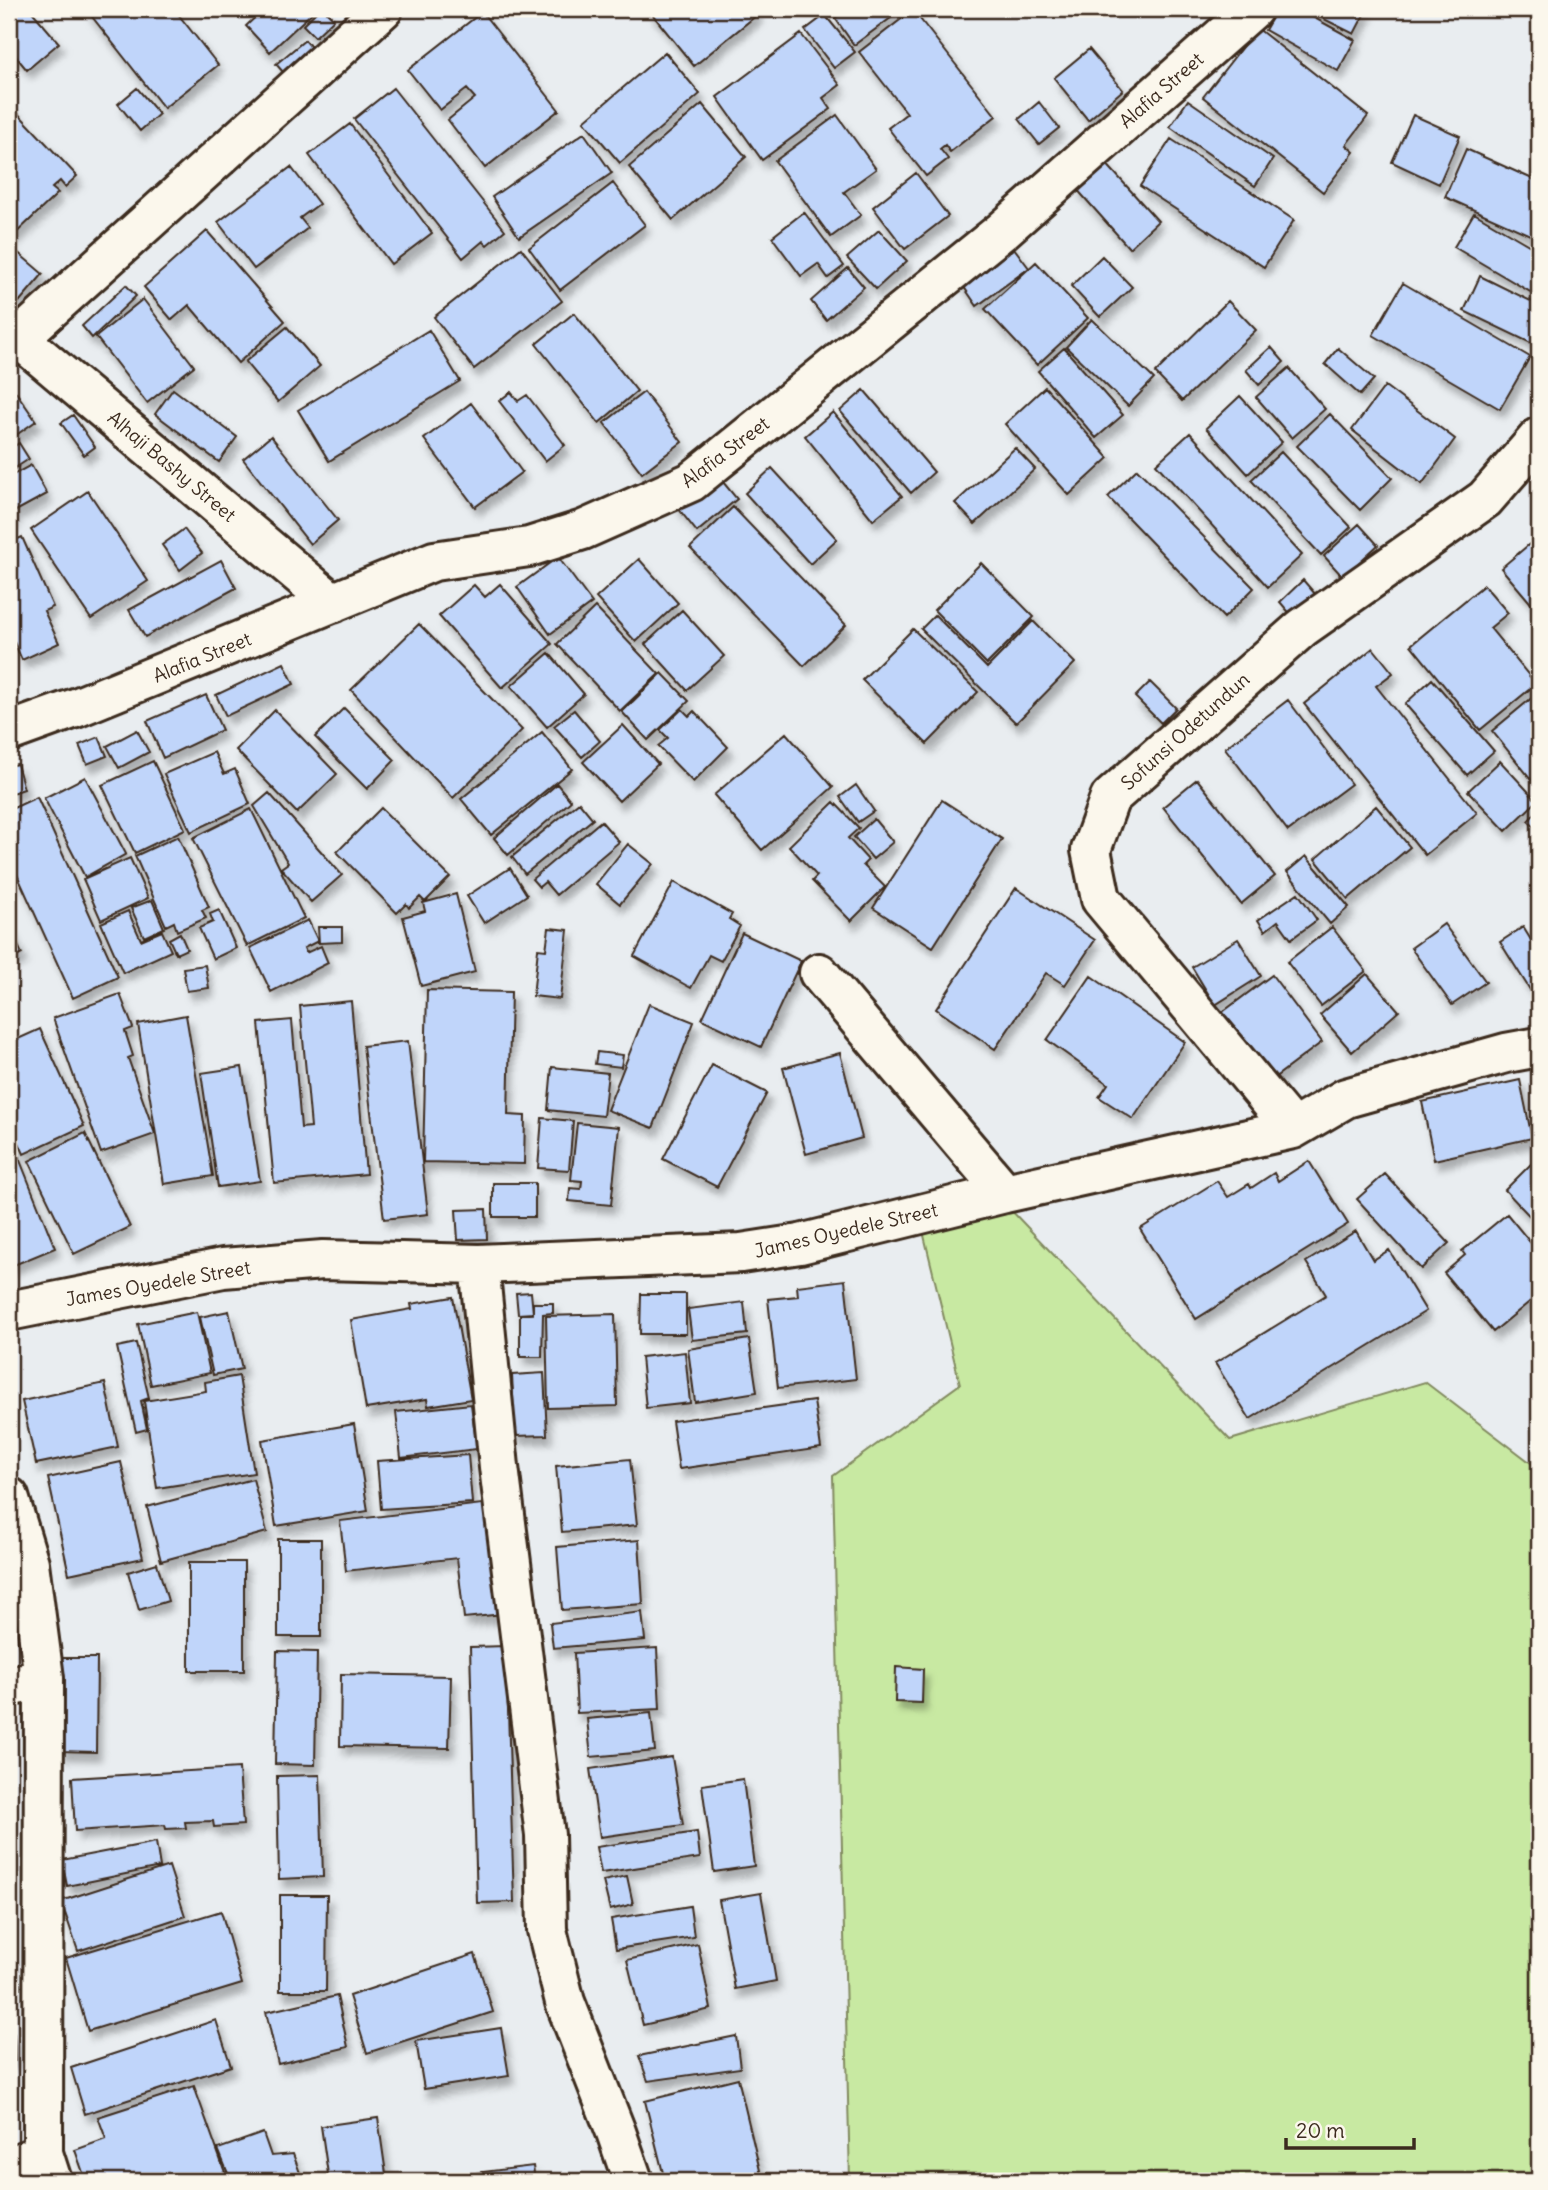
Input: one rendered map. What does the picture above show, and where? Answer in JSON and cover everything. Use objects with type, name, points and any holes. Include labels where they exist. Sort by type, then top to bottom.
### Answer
[{"type":"street","points":[[14,333],[383,9]]},
{"type":"street","name":"Alafia Street","points":[[9,732],[78,707],[434,561],[529,547],[583,530],[691,482],[1002,231],[1253,9]]},
{"type":"street","name":"Alhaji Bashy Street","points":[[14,333],[333,603]]},
{"type":"street","name":"Sofunsi Odetundun","points":[[1293,1129],[1101,899],[1091,850],[1110,798],[1301,628],[1485,499],[1539,437]]},
{"type":"street","points":[[819,973],[1005,1192]]},
{"type":"street","name":"James Oyedele Street","points":[[9,1311],[222,1268],[323,1260],[479,1265],[741,1253],[800,1244],[1005,1192],[1293,1129],[1346,1098],[1539,1047]]},
{"type":"street","points":[[479,1265],[499,1466],[545,1835],[547,1930],[565,2002],[616,2132],[632,2181]]},
{"type":"street","points":[[9,1497],[29,1563],[26,1682],[35,2167]]},
{"type":"green space","points":[[1008,1207],[1230,1440],[1425,1382],[1539,1469],[1539,2181],[850,2181],[833,1476],[960,1384],[921,1223]]},
{"type":"building","points":[[9,9],[30,9],[59,43],[27,70],[9,48]]},
{"type":"building","points":[[86,9],[174,9],[218,65],[164,108]]},
{"type":"building","points":[[264,9],[316,9],[270,52],[246,26]]},
{"type":"building","points":[[319,9],[324,9],[334,19],[315,37],[303,25]]},
{"type":"building","points":[[648,9],[754,9],[758,14],[694,66]]},
{"type":"building","points":[[847,9],[903,9],[854,45],[835,18]]},
{"type":"building","points":[[1277,9],[1298,9],[1355,40],[1338,71],[1265,30]]},
{"type":"building","points":[[1304,9],[1367,9],[1354,34]]},
{"type":"building","points":[[913,10],[996,116],[950,152],[945,145],[940,149],[948,159],[926,176],[888,128],[907,113],[859,52]]},
{"type":"building","points":[[482,12],[559,110],[485,168],[448,120],[475,98],[467,89],[440,110],[408,70]]},
{"type":"building","points":[[825,15],[855,52],[834,68],[805,30]]},
{"type":"building","points":[[1257,28],[1368,116],[1346,145],[1354,152],[1323,192],[1203,97]]},
{"type":"building","points":[[801,34],[840,85],[823,98],[831,109],[762,160],[717,97]]},
{"type":"building","points":[[305,40],[311,47],[283,72],[276,64]]},
{"type":"building","points":[[1089,49],[1123,90],[1088,120],[1054,78]]},
{"type":"building","points":[[665,52],[700,94],[620,163],[584,121]]},
{"type":"building","points":[[137,88],[159,114],[140,131],[118,104]]},
{"type":"building","points":[[393,88],[505,230],[487,245],[483,241],[463,258],[354,119]]},
{"type":"building","points":[[1188,100],[1273,159],[1255,186],[1170,127]]},
{"type":"building","points":[[1039,102],[1059,128],[1039,144],[1019,119]]},
{"type":"building","points":[[9,104],[77,176],[65,187],[60,181],[52,188],[58,193],[12,237],[9,234]]},
{"type":"building","points":[[702,104],[746,157],[673,220],[629,167]]},
{"type":"building","points":[[837,115],[876,169],[844,192],[861,215],[831,237],[775,161]]},
{"type":"building","points":[[1413,115],[1460,136],[1439,184],[1392,162]]},
{"type":"building","points":[[350,124],[432,233],[391,264],[309,155]]},
{"type":"building","points":[[584,133],[612,173],[519,237],[492,197]]},
{"type":"building","points":[[1171,139],[1294,220],[1264,267],[1140,186]]},
{"type":"building","points":[[1466,149],[1539,182],[1539,239],[1445,197]]},
{"type":"building","points":[[1104,161],[1158,221],[1129,248],[1075,187]]},
{"type":"building","points":[[291,167],[319,204],[300,218],[308,228],[254,269],[218,222]]},
{"type":"building","points":[[916,173],[948,216],[905,249],[873,207]]},
{"type":"building","points":[[613,183],[645,225],[560,290],[529,248]]},
{"type":"building","points":[[804,212],[844,266],[828,278],[818,264],[801,276],[772,237]]},
{"type":"building","points":[[1474,213],[1539,251],[1539,297],[1454,247]]},
{"type":"building","points":[[879,230],[907,261],[876,289],[847,258]]},
{"type":"building","points":[[207,231],[285,321],[238,363],[189,305],[172,320],[144,287]]},
{"type":"building","points":[[1008,240],[1029,268],[977,306],[957,277]]},
{"type":"building","points":[[9,245],[43,274],[19,302],[9,293]]},
{"type":"building","points":[[521,248],[562,301],[474,369],[434,317]]},
{"type":"building","points":[[1102,256],[1132,287],[1100,317],[1071,286]]},
{"type":"building","points":[[1036,262],[1088,318],[1037,365],[985,309]]},
{"type":"building","points":[[848,268],[864,287],[826,320],[811,301]]},
{"type":"building","points":[[1480,276],[1539,305],[1539,347],[1464,311]]},
{"type":"building","points":[[1403,283],[1530,357],[1500,409],[1373,335]]},
{"type":"building","points":[[126,285],[136,296],[92,338],[82,326]]},
{"type":"building","points":[[143,299],[194,366],[147,403],[96,337]]},
{"type":"building","points":[[1228,301],[1256,330],[1182,401],[1155,373]]},
{"type":"building","points":[[574,313],[637,391],[599,423],[536,344]]},
{"type":"building","points":[[1092,319],[1154,379],[1128,406],[1066,347]]},
{"type":"building","points":[[287,327],[320,366],[278,402],[245,362]]},
{"type":"building","points":[[429,330],[460,381],[329,461],[298,410]]},
{"type":"building","points":[[1271,347],[1284,362],[1259,385],[1246,370]]},
{"type":"building","points":[[1064,348],[1123,415],[1096,438],[1038,371]]},
{"type":"building","points":[[1338,348],[1374,379],[1360,395],[1325,364]]},
{"type":"building","points":[[1289,368],[1325,409],[1292,438],[1256,397]]},
{"type":"building","points":[[1385,386],[1455,439],[1422,484],[1352,430]]},
{"type":"building","points":[[1045,387],[1109,458],[1069,495],[1005,424]]},
{"type":"building","points":[[173,389],[237,437],[219,462],[155,414]]},
{"type":"building","points":[[864,390],[934,472],[911,493],[840,411]]},
{"type":"building","points":[[16,392],[36,421],[9,440],[9,398]]},
{"type":"building","points":[[511,392],[518,401],[527,395],[565,445],[545,461],[499,401]]},
{"type":"building","points":[[644,392],[682,442],[642,473],[604,423]]},
{"type":"building","points":[[1240,396],[1282,442],[1248,474],[1206,428]]},
{"type":"building","points":[[471,403],[522,472],[475,507],[424,439]]},
{"type":"building","points":[[833,412],[902,496],[873,520],[805,436]]},
{"type":"building","points":[[1330,414],[1392,478],[1360,510],[1297,446]]},
{"type":"building","points":[[73,415],[95,447],[84,455],[61,423]]},
{"type":"building","points":[[1190,433],[1302,555],[1268,587],[1156,464]]},
{"type":"building","points":[[271,436],[338,520],[310,544],[243,459]]},
{"type":"building","points":[[19,443],[29,459],[9,472],[9,450]]},
{"type":"building","points":[[1015,448],[1035,469],[975,524],[955,503]]},
{"type":"building","points":[[1281,452],[1351,527],[1321,555],[1251,480]]},
{"type":"building","points":[[31,465],[47,494],[12,513],[15,519],[9,523],[9,477]]},
{"type":"building","points":[[772,468],[837,539],[810,564],[745,493]]},
{"type":"building","points":[[1137,469],[1254,588],[1224,618],[1108,497]]},
{"type":"building","points":[[714,471],[737,499],[697,532],[674,503]]},
{"type":"building","points":[[88,491],[148,581],[91,619],[31,530]]},
{"type":"building","points":[[733,507],[846,625],[804,666],[690,548]]},
{"type":"building","points":[[1359,524],[1378,545],[1343,577],[1324,556]]},
{"type":"building","points":[[184,529],[202,553],[180,570],[162,545]]},
{"type":"building","points":[[1539,536],[1539,613],[1501,568]]},
{"type":"building","points":[[22,537],[53,607],[44,611],[59,643],[22,660],[9,631],[9,543]]},
{"type":"building","points":[[558,557],[592,603],[550,634],[517,587]]},
{"type":"building","points":[[639,559],[678,603],[636,642],[596,598]]},
{"type":"building","points":[[221,560],[236,588],[145,637],[129,610]]},
{"type":"building","points":[[981,563],[1034,617],[987,664],[934,610]]},
{"type":"building","points":[[1303,580],[1316,595],[1293,617],[1280,602]]},
{"type":"building","points":[[500,584],[552,644],[502,688],[439,616],[474,585],[485,597]]},
{"type":"building","points":[[1484,585],[1508,613],[1490,628],[1536,684],[1480,730],[1411,645]]},
{"type":"building","points":[[595,607],[659,674],[620,711],[557,644]]},
{"type":"building","points":[[682,610],[724,656],[687,690],[645,644]]},
{"type":"building","points":[[935,615],[987,668],[1033,621],[1075,663],[1016,723],[921,629]]},
{"type":"building","points":[[419,624],[522,730],[453,798],[351,690]]},
{"type":"building","points":[[913,629],[978,692],[927,744],[862,680]]},
{"type":"building","points":[[1373,648],[1393,673],[1376,686],[1477,813],[1425,855],[1304,704]]},
{"type":"building","points":[[549,653],[584,694],[547,727],[511,686]]},
{"type":"building","points":[[284,663],[294,684],[226,716],[216,695]]},
{"type":"building","points":[[662,673],[689,701],[648,740],[622,712]]},
{"type":"building","points":[[1432,679],[1494,751],[1467,775],[1405,704]]},
{"type":"building","points":[[1150,682],[1176,708],[1161,723],[1135,697]]},
{"type":"building","points":[[1539,692],[1539,789],[1492,731]]},
{"type":"building","points":[[206,695],[222,730],[163,758],[147,721]]},
{"type":"building","points":[[1288,700],[1351,784],[1288,831],[1225,748]]},
{"type":"building","points":[[344,708],[395,760],[367,789],[315,737]]},
{"type":"building","points":[[682,709],[689,716],[694,711],[728,747],[693,782],[658,746],[668,738],[660,730]]},
{"type":"building","points":[[275,710],[337,774],[297,813],[236,750]]},
{"type":"building","points":[[574,710],[600,741],[582,757],[554,726]]},
{"type":"building","points":[[623,725],[658,764],[619,801],[583,762]]},
{"type":"building","points":[[137,730],[149,752],[119,768],[107,746]]},
{"type":"building","points":[[542,732],[572,769],[491,835],[461,799]]},
{"type":"building","points":[[786,733],[833,787],[762,850],[714,795]]},
{"type":"building","points":[[99,737],[107,756],[87,764],[79,745]]},
{"type":"building","points":[[214,752],[224,774],[235,769],[250,804],[191,832],[164,774]]},
{"type":"building","points":[[153,761],[185,829],[135,853],[102,785]]},
{"type":"building","points":[[1500,761],[1537,801],[1506,831],[1468,791]]},
{"type":"building","points":[[17,764],[24,789],[9,794],[9,766]]},
{"type":"building","points":[[85,777],[126,854],[85,877],[44,798]]},
{"type":"building","points":[[1197,779],[1275,876],[1241,904],[1163,807]]},
{"type":"building","points":[[557,784],[571,801],[508,855],[494,838]]},
{"type":"building","points":[[856,785],[874,811],[858,822],[840,797]]},
{"type":"building","points":[[269,793],[342,875],[311,902],[281,868],[288,863],[254,806]]},
{"type":"building","points":[[37,797],[118,977],[73,998],[9,857],[9,810]]},
{"type":"building","points":[[942,800],[1002,839],[933,947],[873,908]]},
{"type":"building","points":[[579,802],[593,819],[525,874],[512,857]]},
{"type":"building","points":[[834,802],[859,828],[848,838],[868,860],[863,865],[885,887],[851,921],[812,881],[817,876],[789,846]]},
{"type":"building","points":[[1376,806],[1410,847],[1348,899],[1315,859]]},
{"type":"building","points":[[381,808],[450,877],[425,902],[420,897],[409,908],[406,904],[397,913],[337,852]]},
{"type":"building","points":[[251,809],[304,918],[247,946],[193,838]]},
{"type":"building","points":[[1539,809],[1539,831],[1528,821]]},
{"type":"building","points":[[874,819],[893,842],[873,859],[854,837]]},
{"type":"building","points":[[601,821],[619,842],[556,895],[545,882],[539,887],[532,879]]},
{"type":"building","points":[[178,836],[209,907],[202,910],[206,918],[177,931],[174,922],[166,926],[135,856]]},
{"type":"building","points":[[628,844],[653,864],[620,904],[596,884]]},
{"type":"building","points":[[1306,856],[1349,907],[1330,924],[1287,872]]},
{"type":"building","points":[[130,858],[148,898],[101,920],[83,879]]},
{"type":"building","points":[[510,868],[527,895],[484,923],[467,896]]},
{"type":"building","points":[[674,882],[732,914],[729,919],[740,926],[721,961],[709,955],[691,988],[634,956]]},
{"type":"building","points":[[1016,888],[1095,940],[1065,985],[1046,973],[995,1049],[936,1009]]},
{"type":"building","points":[[1298,893],[1317,920],[1291,939],[1278,921],[1265,931],[1258,920]]},
{"type":"building","points":[[456,894],[475,972],[421,986],[403,917],[425,911],[423,903]]},
{"type":"building","points":[[152,900],[164,928],[144,937],[131,908]]},
{"type":"building","points":[[219,910],[236,948],[213,959],[199,928],[213,922],[210,914]]},
{"type":"building","points":[[128,911],[141,940],[162,931],[171,951],[123,973],[101,923]]},
{"type":"building","points":[[308,920],[318,941],[304,948],[306,953],[321,946],[328,963],[271,992],[250,948]]},
{"type":"building","points":[[1444,924],[1486,982],[1452,1005],[1411,948]]},
{"type":"building","points":[[9,926],[22,954],[9,961]]},
{"type":"building","points":[[318,927],[342,927],[342,942],[319,943]]},
{"type":"building","points":[[1332,927],[1366,971],[1321,1006],[1287,962]]},
{"type":"building","points":[[1523,927],[1539,953],[1539,989],[1532,993],[1500,942]]},
{"type":"building","points":[[549,928],[568,930],[560,999],[533,996],[538,949],[546,950]]},
{"type":"building","points":[[180,933],[187,949],[176,954],[169,939]]},
{"type":"building","points":[[742,933],[801,961],[761,1047],[702,1019]]},
{"type":"building","points":[[1238,939],[1261,976],[1215,1005],[1192,967]]},
{"type":"building","points":[[205,965],[209,988],[187,991],[183,968]]},
{"type":"building","points":[[1367,974],[1399,1011],[1352,1052],[1320,1015]]},
{"type":"building","points":[[1272,975],[1322,1042],[1270,1081],[1220,1014]]},
{"type":"building","points":[[1091,976],[1185,1042],[1133,1119],[1099,1097],[1108,1084],[1047,1040]]},
{"type":"building","points":[[427,990],[511,992],[508,1115],[525,1116],[524,1164],[423,1162]]},
{"type":"building","points":[[120,994],[133,1028],[125,1031],[133,1056],[128,1058],[155,1134],[101,1153],[53,1018]]},
{"type":"building","points":[[351,1001],[366,1174],[274,1183],[259,1023],[292,1020],[301,1128],[311,1127],[300,1006]]},
{"type":"building","points":[[649,1004],[694,1022],[653,1128],[607,1110]]},
{"type":"building","points":[[186,1015],[213,1176],[164,1184],[138,1024]]},
{"type":"building","points":[[40,1029],[84,1126],[24,1154],[9,1120],[9,1043]]},
{"type":"building","points":[[408,1041],[428,1214],[384,1219],[363,1046]]},
{"type":"building","points":[[597,1052],[623,1055],[621,1067],[595,1064]]},
{"type":"building","points":[[840,1053],[862,1138],[806,1154],[783,1068]]},
{"type":"building","points":[[712,1065],[767,1093],[717,1187],[663,1159]]},
{"type":"building","points":[[242,1067],[260,1181],[218,1187],[201,1073]]},
{"type":"building","points":[[552,1067],[608,1073],[603,1116],[548,1110]]},
{"type":"building","points":[[1520,1080],[1532,1138],[1434,1160],[1422,1102]]},
{"type":"building","points":[[542,1118],[573,1121],[569,1170],[538,1168]]},
{"type":"building","points":[[577,1123],[619,1127],[611,1205],[569,1201],[570,1188],[581,1189],[582,1181],[571,1180]]},
{"type":"building","points":[[85,1133],[130,1227],[74,1254],[29,1161]]},
{"type":"building","points":[[13,1143],[55,1248],[9,1267],[9,1145]]},
{"type":"building","points":[[1539,1156],[1539,1226],[1505,1190]]},
{"type":"building","points":[[1309,1161],[1348,1224],[1196,1319],[1140,1229],[1217,1181],[1228,1197],[1249,1184],[1251,1188],[1274,1173],[1278,1181]]},
{"type":"building","points":[[1385,1174],[1449,1243],[1421,1269],[1357,1199]]},
{"type":"building","points":[[493,1183],[535,1183],[535,1217],[493,1217]]},
{"type":"building","points":[[486,1209],[487,1239],[458,1240],[456,1210]]},
{"type":"building","points":[[1507,1214],[1539,1253],[1539,1294],[1493,1332],[1444,1273],[1465,1255],[1462,1251]]},
{"type":"building","points":[[1356,1231],[1373,1260],[1389,1250],[1426,1311],[1250,1419],[1215,1363],[1326,1295],[1306,1262]]},
{"type":"building","points":[[845,1280],[856,1379],[778,1388],[768,1299],[798,1296],[797,1286]]},
{"type":"building","points":[[531,1292],[533,1313],[518,1314],[516,1293]]},
{"type":"building","points":[[641,1294],[686,1294],[686,1334],[640,1334]]},
{"type":"building","points":[[453,1297],[471,1399],[428,1406],[427,1399],[366,1409],[351,1320],[412,1309],[411,1304]]},
{"type":"building","points":[[744,1302],[747,1334],[692,1340],[688,1309]]},
{"type":"building","points":[[533,1303],[553,1303],[553,1313],[543,1314],[542,1357],[520,1357],[520,1314],[533,1314]]},
{"type":"building","points":[[229,1311],[242,1369],[213,1375],[200,1317]]},
{"type":"building","points":[[197,1312],[210,1373],[151,1385],[138,1324]]},
{"type":"building","points":[[615,1314],[617,1406],[548,1408],[546,1316]]},
{"type":"building","points":[[749,1339],[757,1392],[695,1402],[688,1349]]},
{"type":"building","points":[[136,1343],[149,1398],[141,1401],[147,1429],[136,1432],[117,1347]]},
{"type":"building","points":[[685,1352],[690,1403],[646,1408],[641,1357]]},
{"type":"building","points":[[544,1373],[547,1435],[515,1436],[512,1375]]},
{"type":"building","points":[[239,1376],[254,1473],[157,1488],[144,1401],[206,1391],[205,1382]]},
{"type":"building","points":[[105,1383],[118,1447],[36,1464],[22,1401]]},
{"type":"building","points":[[814,1401],[821,1448],[679,1469],[672,1421]]},
{"type":"building","points":[[471,1404],[477,1449],[401,1458],[396,1412]]},
{"type":"building","points":[[354,1424],[368,1511],[276,1526],[262,1440]]},
{"type":"building","points":[[468,1455],[472,1503],[381,1509],[377,1461]]},
{"type":"building","points":[[630,1459],[637,1525],[562,1532],[556,1466]]},
{"type":"building","points":[[121,1462],[143,1558],[69,1574],[48,1478]]},
{"type":"building","points":[[253,1479],[267,1532],[161,1561],[147,1507]]},
{"type":"building","points":[[490,1503],[503,1614],[464,1618],[457,1558],[346,1571],[340,1521]]},
{"type":"building","points":[[278,1539],[321,1539],[321,1637],[278,1637]]},
{"type":"building","points":[[639,1540],[643,1604],[562,1610],[557,1547]]},
{"type":"building","points":[[189,1562],[244,1562],[244,1671],[189,1671]]},
{"type":"building","points":[[157,1563],[168,1601],[139,1610],[128,1572]]},
{"type":"building","points":[[642,1612],[645,1640],[553,1648],[550,1623]]},
{"type":"building","points":[[506,1646],[514,1902],[477,1903],[470,1647]]},
{"type":"building","points":[[657,1648],[660,1709],[577,1713],[574,1653]]},
{"type":"building","points":[[277,1651],[317,1652],[315,1765],[275,1764]]},
{"type":"building","points":[[62,1658],[97,1658],[96,1752],[60,1751]]},
{"type":"building","points":[[896,1667],[923,1669],[922,1703],[895,1702]]},
{"type":"building","points":[[341,1674],[451,1676],[449,1748],[340,1746]]},
{"type":"building","points":[[651,1713],[655,1751],[591,1757],[587,1719]]},
{"type":"building","points":[[672,1757],[683,1825],[600,1837],[590,1769]]},
{"type":"building","points":[[239,1768],[243,1825],[214,1827],[213,1821],[185,1822],[186,1828],[166,1829],[165,1825],[75,1831],[72,1778]]},
{"type":"building","points":[[320,1775],[323,1877],[279,1879],[277,1776]]},
{"type":"building","points":[[743,1779],[754,1866],[714,1872],[702,1785]]},
{"type":"building","points":[[697,1832],[700,1858],[601,1873],[596,1847]]},
{"type":"building","points":[[156,1842],[160,1867],[67,1886],[62,1860]]},
{"type":"building","points":[[169,1866],[185,1916],[78,1951],[61,1901]]},
{"type":"building","points":[[627,1876],[633,1904],[610,1910],[603,1881]]},
{"type":"building","points":[[761,1893],[776,1981],[735,1989],[719,1900]]},
{"type":"building","points":[[280,1895],[327,1895],[326,1991],[280,1991]]},
{"type":"building","points":[[690,1906],[694,1937],[616,1949],[611,1919]]},
{"type":"building","points":[[221,1911],[242,1984],[88,2031],[66,1958]]},
{"type":"building","points":[[698,1944],[711,2009],[643,2025],[627,1960]]},
{"type":"building","points":[[475,1954],[493,2012],[367,2053],[349,1996]]},
{"type":"building","points":[[337,1996],[348,2047],[278,2064],[266,2012]]},
{"type":"building","points":[[216,2020],[231,2066],[85,2114],[71,2068]]},
{"type":"building","points":[[501,2028],[509,2076],[424,2089],[416,2041]]},
{"type":"building","points":[[14,2034],[15,2061],[9,2061],[9,2035]]},
{"type":"building","points":[[736,2036],[740,2068],[648,2081],[639,2056]]},
{"type":"building","points":[[738,2078],[762,2179],[665,2181],[645,2101]]},
{"type":"building","points":[[194,2086],[228,2181],[86,2181],[75,2150],[106,2139],[98,2117]]},
{"type":"building","points":[[378,2118],[387,2181],[329,2181],[321,2126]]},
{"type":"building","points":[[263,2133],[271,2156],[293,2154],[303,2181],[231,2181],[218,2149]]},
{"type":"building","points":[[533,2166],[535,2181],[410,2181]]}]
